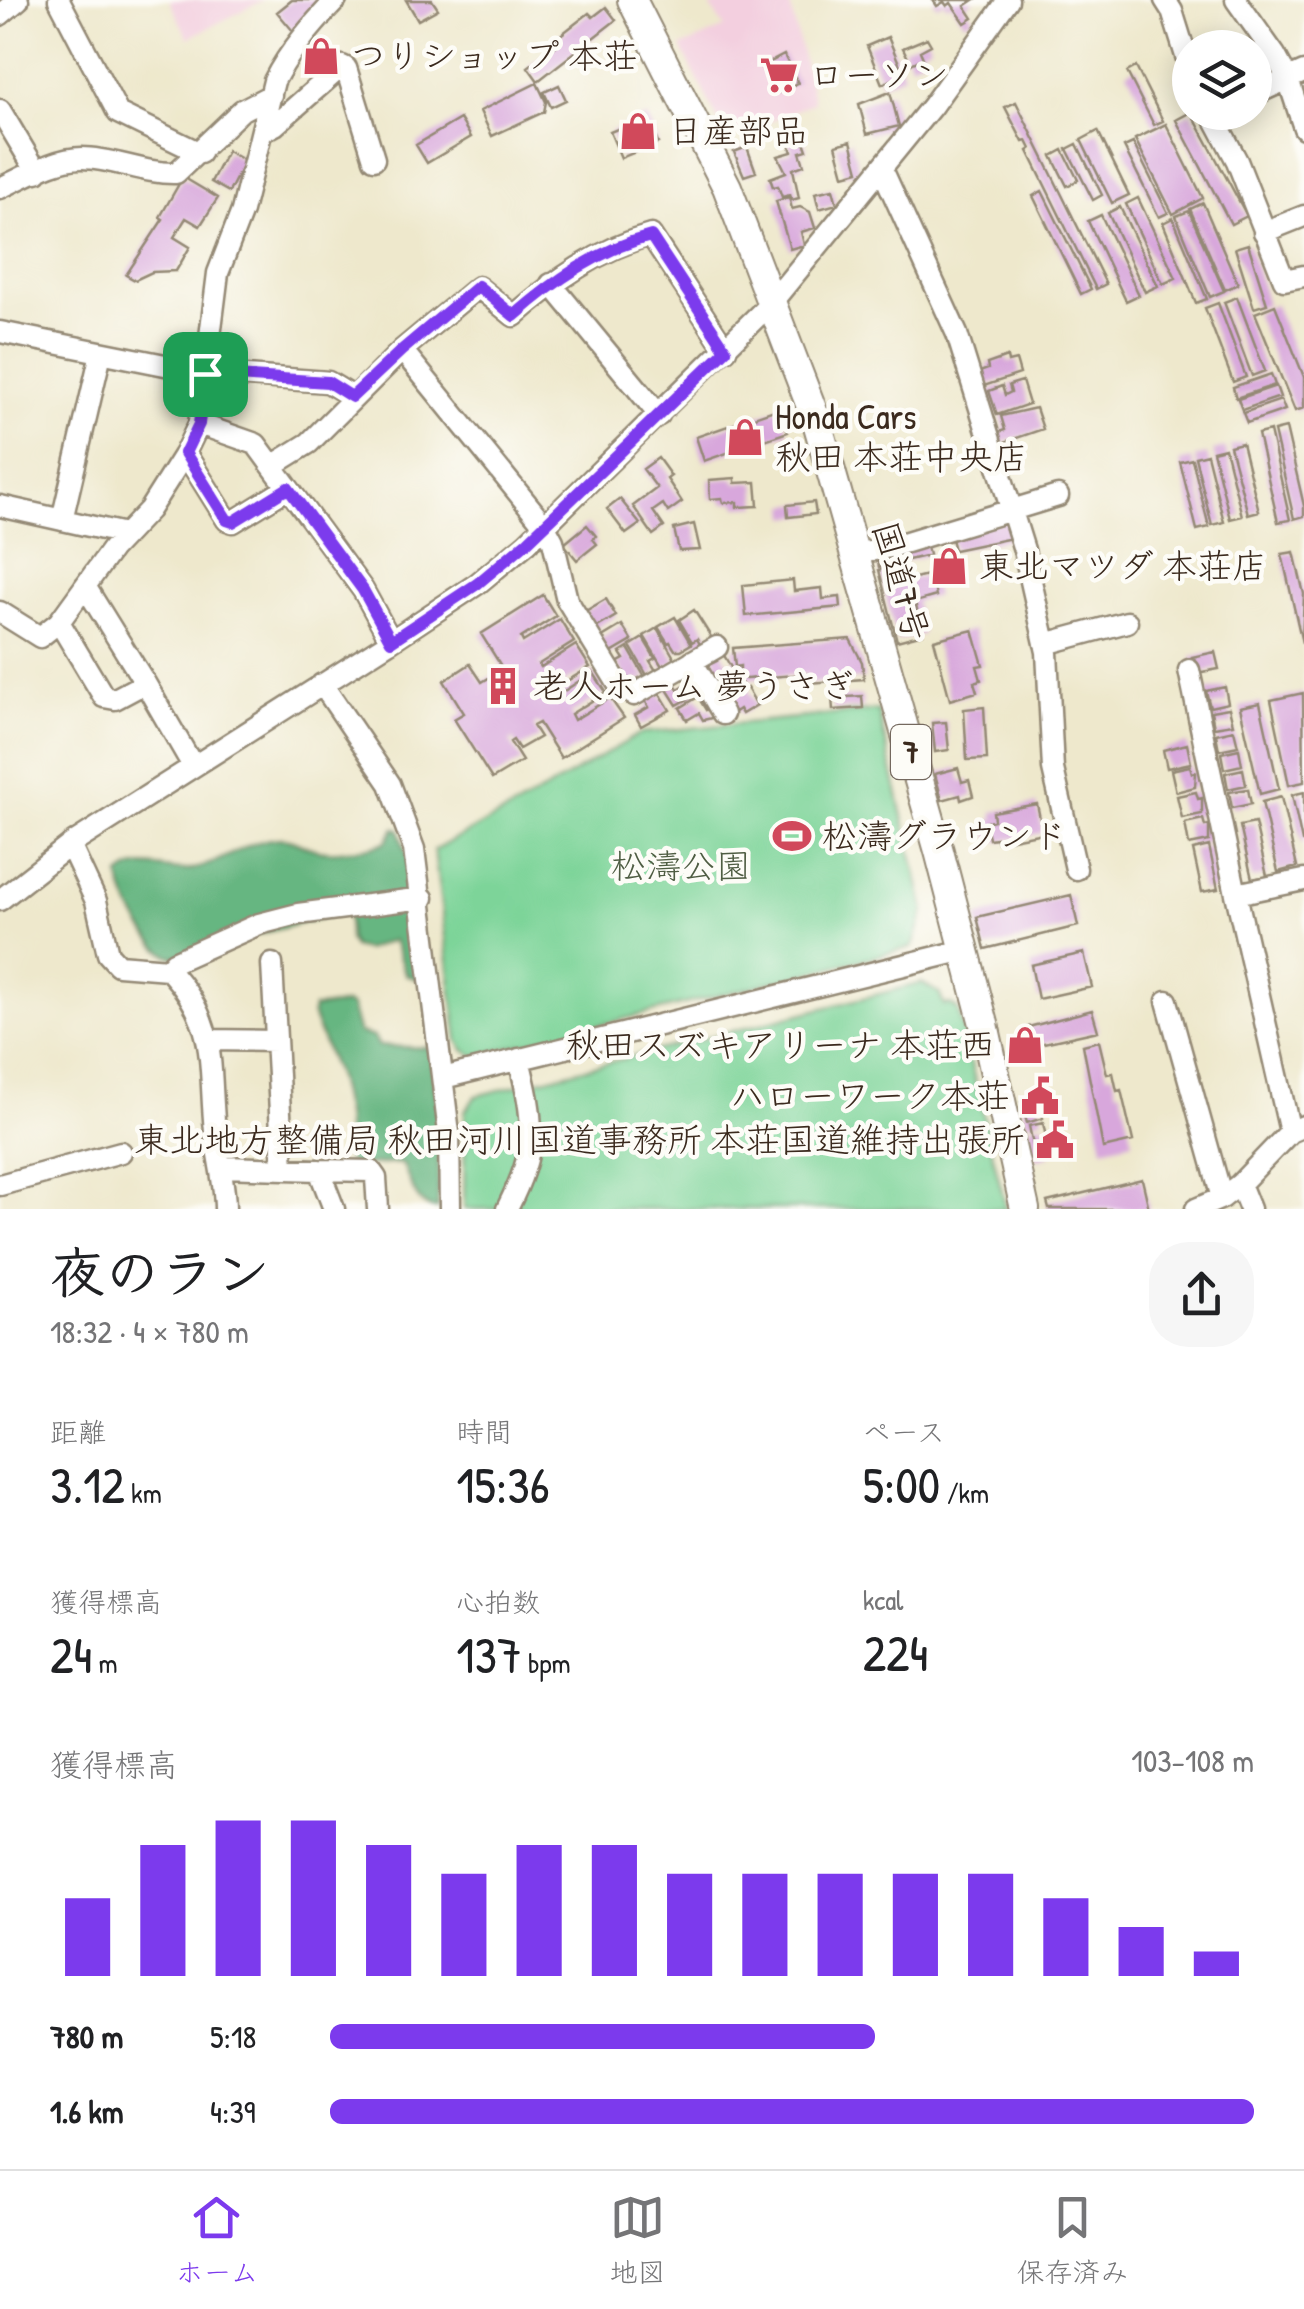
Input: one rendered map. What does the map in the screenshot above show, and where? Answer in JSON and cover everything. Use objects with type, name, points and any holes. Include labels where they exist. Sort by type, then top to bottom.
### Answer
[{"type":"highway","name":"国道7号","points":[[632,0],[709,146],[817,422],[965,950],[1025,1209]]},
{"type":"street","points":[[0,14],[18,0]]},
{"type":"street","points":[[59,0],[118,114],[200,153]]},
{"type":"street","points":[[0,612],[40,637],[58,622],[125,534],[149,510],[185,453],[199,424],[218,274],[242,210],[271,95],[282,66],[336,0]]},
{"type":"street","points":[[1164,0],[1178,30]]},
{"type":"street","points":[[1236,0],[1275,55],[1296,76],[1304,128]]},
{"type":"street","points":[[0,900],[70,845],[477,584],[545,526],[772,302],[932,106],[1002,3]]},
{"type":"street","points":[[262,132],[342,66],[346,68],[374,159]]},
{"type":"street","points":[[1272,87],[1296,76]]},
{"type":"street","points":[[0,188],[66,160],[84,158],[176,174],[242,110],[271,95]]},
{"type":"street","points":[[0,110],[36,172]]},
{"type":"street","points":[[1222,130],[1284,280],[1304,276]]},
{"type":"street","points":[[882,169],[957,334],[1012,511],[1045,644],[1053,769],[1076,870]]},
{"type":"street","points":[[1264,232],[1304,216]]},
{"type":"street","points":[[272,466],[309,443],[402,350],[478,286],[514,316],[551,284],[624,242],[651,236],[726,350]]},
{"type":"street","points":[[551,284],[659,415]]},
{"type":"street","points":[[0,332],[205,374],[328,382],[352,397]]},
{"type":"street","points":[[402,350],[545,526],[567,600],[620,687],[634,695],[717,647]]},
{"type":"street","points":[[62,520],[101,353]]},
{"type":"street","points":[[199,424],[256,444],[363,590],[391,641]]},
{"type":"street","points":[[185,453],[227,520],[233,522],[288,488]]},
{"type":"street","points":[[854,554],[890,547],[1058,496]]},
{"type":"street","points":[[0,506],[125,534]]},
{"type":"street","points":[[85,586],[193,766]]},
{"type":"street","points":[[58,622],[104,698],[115,699],[145,683]]},
{"type":"street","points":[[1045,644],[1128,622]]},
{"type":"street","points":[[692,662],[723,714]]},
{"type":"street","points":[[1189,670],[1236,894],[1297,1129],[1240,1184],[1222,1198],[1196,1209]]},
{"type":"street","points":[[322,684],[390,784],[414,849],[449,1133],[450,1209]]},
{"type":"street","points":[[70,845],[96,901],[108,954],[118,965],[168,969],[203,1019],[225,1209]]},
{"type":"street","points":[[1236,894],[1304,880]]},
{"type":"street","points":[[168,969],[174,962],[259,924],[298,914],[422,898]]},
{"type":"street","points":[[443,1078],[965,950]]},
{"type":"street","points":[[272,964],[283,1168]]},
{"type":"street","points":[[1167,1001],[1222,1198]]},
{"type":"street","points":[[208,1040],[276,1041]]},
{"type":"street","points":[[507,1209],[529,1158],[533,1128],[519,1059]]},
{"type":"street","points":[[0,1185],[121,1152]]},
{"type":"street","points":[[223,1167],[371,1171],[376,1178],[378,1209]]},
{"type":"street","points":[[320,1170],[334,1209]]},
{"type":"street","points":[[1240,1184],[1250,1209]]},
{"type":"shaded area","points":[[169,0],[264,0],[188,38]]},
{"type":"shaded area","points":[[731,0],[789,0],[814,102],[728,140],[681,47],[725,28],[710,7]]},
{"type":"green space","name":"松濤公園","points":[[878,710],[925,910],[913,947],[475,1056],[464,1050],[458,1041],[434,850],[518,806],[641,733]]},
{"type":"green space","points":[[395,828],[399,829],[407,856],[410,894],[173,957],[156,944],[139,922],[120,876],[146,866],[194,869],[269,839],[286,838],[324,851],[364,848],[386,841]]},
{"type":"green space","points":[[400,909],[416,932],[422,978],[406,975],[393,940],[365,950],[353,947],[349,940],[348,914]]},
{"type":"green space","points":[[922,983],[939,993],[944,1005],[951,1004],[958,1010],[1006,1209],[464,1209],[465,1111],[476,1096]]},
{"type":"green space","points":[[351,1006],[359,1033],[374,1037],[379,1046],[431,1048],[439,1123],[438,1209],[419,1200],[403,1165],[353,1166],[348,1161],[345,1114],[337,1077],[312,1014],[313,1008]]},
{"type":"building","points":[[292,0],[324,0],[293,31],[277,12]]},
{"type":"building","points":[[406,0],[432,0],[438,9],[418,20]]},
{"type":"building","points":[[933,0],[974,0],[965,6],[973,18],[965,23],[951,3],[937,6]]},
{"type":"building","points":[[606,7],[616,20],[538,81],[528,67],[589,13],[593,17]]},
{"type":"building","points":[[888,37],[904,75],[882,84],[867,46]]},
{"type":"building","points":[[927,38],[931,45],[920,51],[923,58],[911,64],[903,48]]},
{"type":"building","name":"ローソン","points":[[784,55],[798,83],[775,94],[761,67]]},
{"type":"building","points":[[1136,67],[1163,121],[1154,125],[1127,72]]},
{"type":"building","points":[[537,83],[546,102],[544,112],[492,136],[480,111]]},
{"type":"building","points":[[559,85],[566,100],[551,107],[544,92]]},
{"type":"building","points":[[890,92],[899,126],[867,134],[859,104]]},
{"type":"building","points":[[1016,102],[1106,284],[1096,289],[1028,151],[1031,149],[1027,141],[1023,142],[1005,107]]},
{"type":"building","points":[[647,117],[658,143],[621,158],[610,132]]},
{"type":"building","points":[[460,119],[471,137],[427,163],[416,145]]},
{"type":"building","points":[[1166,124],[1203,198],[1173,214],[1135,139]]},
{"type":"building","points":[[1181,130],[1201,130],[1247,216],[1231,224]]},
{"type":"building","points":[[1098,131],[1129,195],[1112,203],[1081,140]]},
{"type":"building","points":[[802,136],[807,150],[800,152],[804,165],[793,169],[799,198],[792,200],[790,195],[782,197],[770,178],[786,172],[778,156],[792,152],[788,140]]},
{"type":"building","points":[[851,141],[859,171],[844,175],[836,145]]},
{"type":"building","points":[[1133,143],[1168,213],[1159,217],[1124,147]]},
{"type":"building","points":[[1077,144],[1102,195],[1093,200],[1067,149]]},
{"type":"building","points":[[747,147],[756,172],[744,176],[734,152]]},
{"type":"building","points":[[1063,150],[1078,180],[1067,186],[1052,156]]},
{"type":"building","points":[[227,151],[245,161],[229,192],[211,182]]},
{"type":"building","points":[[183,177],[218,198],[200,226],[186,218],[174,237],[190,247],[176,271],[152,272],[135,280],[126,275],[163,219],[160,217]]},
{"type":"building","points":[[833,189],[837,204],[819,209],[815,193]]},
{"type":"building","points":[[1042,191],[1091,289],[1081,294],[1033,196]]},
{"type":"building","points":[[789,197],[792,209],[800,207],[810,212],[815,228],[801,232],[804,245],[790,249],[776,201]]},
{"type":"building","points":[[1138,198],[1176,278],[1163,284],[1126,204]]},
{"type":"building","points":[[1203,203],[1238,284],[1225,290],[1190,209]]},
{"type":"building","points":[[1120,207],[1158,286],[1145,292],[1108,213]]},
{"type":"building","points":[[1189,211],[1224,291],[1210,297],[1176,216]]},
{"type":"building","points":[[1101,215],[1139,295],[1126,301],[1088,221]]},
{"type":"building","points":[[1173,218],[1207,299],[1196,303],[1163,223]]},
{"type":"building","points":[[1248,244],[1267,304],[1254,308],[1235,248]]},
{"type":"building","points":[[1237,297],[1265,371],[1252,376],[1224,302]]},
{"type":"building","points":[[1218,303],[1246,377],[1233,382],[1205,308]]},
{"type":"building","points":[[1275,305],[1304,377],[1304,408],[1295,411],[1255,313]]},
{"type":"building","points":[[1007,357],[1008,362],[1016,360],[1020,374],[981,387],[977,373],[988,369],[987,364]]},
{"type":"building","points":[[1271,374],[1275,385],[1236,398],[1233,387]]},
{"type":"building","points":[[1022,381],[1029,404],[997,415],[989,391],[1002,386],[1005,395],[1011,392],[1009,385]]},
{"type":"building","points":[[1276,386],[1280,397],[1242,410],[1238,399]]},
{"type":"building","points":[[1281,400],[1285,410],[1247,423],[1243,413]]},
{"type":"building","points":[[780,408],[788,432],[704,461],[696,437]]},
{"type":"building","points":[[1036,408],[1043,429],[999,444],[996,433],[1005,430],[1001,416]]},
{"type":"building","points":[[1286,428],[1304,506],[1304,516],[1294,519],[1274,431]]},
{"type":"building","points":[[1270,431],[1290,520],[1278,522],[1258,434]]},
{"type":"building","points":[[1242,443],[1259,511],[1248,514],[1230,446]]},
{"type":"building","points":[[1225,448],[1242,516],[1230,519],[1213,451]]},
{"type":"building","points":[[1207,454],[1224,522],[1212,525],[1195,457]]},
{"type":"building","points":[[658,458],[682,502],[668,512],[663,504],[653,511],[664,527],[653,535],[633,506],[657,488],[643,469]]},
{"type":"building","points":[[1192,459],[1209,527],[1197,530],[1180,462]]},
{"type":"building","points":[[735,478],[735,483],[756,482],[758,506],[737,507],[737,502],[710,499],[709,480]]},
{"type":"building","points":[[620,499],[640,524],[626,534],[607,509]]},
{"type":"building","points":[[814,502],[816,514],[788,517],[787,505]]},
{"type":"building","points":[[1007,520],[1012,538],[954,550],[950,535]]},
{"type":"building","points":[[694,524],[700,550],[679,551],[674,529]]},
{"type":"building","points":[[587,525],[597,544],[577,560],[564,544]]},
{"type":"building","points":[[926,542],[929,555],[879,567],[876,554]]},
{"type":"building","points":[[1294,552],[1304,594],[1302,643],[1282,554]]},
{"type":"building","points":[[903,564],[907,580],[931,574],[936,596],[915,602],[923,634],[897,641],[879,570]]},
{"type":"building","points":[[793,580],[794,591],[822,588],[823,599],[840,597],[841,607],[746,616],[743,585]]},
{"type":"building","name":"老人ホーム 夢うさぎ","points":[[543,595],[556,616],[521,638],[523,642],[560,619],[574,642],[539,664],[541,667],[576,645],[590,667],[554,689],[558,695],[593,672],[606,692],[571,714],[574,720],[610,698],[624,718],[561,758],[539,723],[533,726],[540,737],[519,749],[513,740],[510,742],[522,761],[492,779],[454,719],[464,713],[444,681],[470,664],[482,682],[503,669],[481,634]]},
{"type":"building","points":[[606,599],[616,616],[594,629],[584,612]]},
{"type":"building","points":[[694,610],[713,640],[702,648],[697,639],[692,642],[679,620]]},
{"type":"building","points":[[675,617],[691,644],[681,650],[668,643],[658,627]]},
{"type":"building","points":[[622,625],[632,641],[608,655],[599,639]]},
{"type":"building","points":[[657,628],[676,661],[663,668],[644,636]]},
{"type":"building","points":[[973,630],[983,665],[977,666],[981,680],[974,682],[977,692],[950,700],[934,640]]},
{"type":"building","points":[[643,638],[655,658],[650,661],[657,672],[648,677],[630,646]]},
{"type":"building","points":[[850,639],[862,662],[864,679],[808,683],[807,674],[746,679],[740,677],[740,666],[735,667],[733,648]]},
{"type":"building","points":[[628,648],[646,679],[641,682],[639,678],[630,684],[617,663],[624,659],[620,653]]},
{"type":"building","points":[[721,650],[733,671],[712,683],[703,668],[717,661],[713,654]]},
{"type":"building","points":[[1215,652],[1219,669],[1196,673],[1192,657]]},
{"type":"building","points":[[735,673],[743,686],[721,699],[713,686]]},
{"type":"building","points":[[672,678],[678,689],[690,682],[697,694],[677,705],[663,683]]},
{"type":"building","points":[[1225,687],[1228,703],[1210,707],[1206,691]]},
{"type":"building","points":[[747,688],[757,705],[742,714],[739,709],[730,715],[723,703]]},
{"type":"building","points":[[658,690],[670,710],[641,726],[635,715],[649,707],[644,699]]},
{"type":"building","points":[[1303,693],[1304,782],[1289,785],[1271,700]]},
{"type":"building","points":[[862,696],[863,708],[833,710],[832,698]]},
{"type":"building","points":[[698,697],[716,717],[703,720],[699,713],[687,720],[680,708]]},
{"type":"building","points":[[1260,703],[1279,789],[1260,794],[1240,707]]},
{"type":"building","points":[[984,707],[987,759],[967,760],[964,709]]},
{"type":"building","points":[[1229,708],[1233,724],[1214,727],[1211,711]]},
{"type":"building","points":[[946,722],[949,750],[935,752],[932,723]]},
{"type":"building","points":[[1234,730],[1238,746],[1219,750],[1216,734]]},
{"type":"building","points":[[1187,744],[1191,763],[1167,768],[1163,750]]},
{"type":"building","points":[[1239,749],[1242,765],[1224,769],[1221,753]]},
{"type":"building","points":[[1190,766],[1192,773],[1196,772],[1195,787],[1176,792],[1171,770]]},
{"type":"building","points":[[958,768],[962,782],[969,780],[973,796],[942,800],[935,774]]},
{"type":"building","points":[[1243,769],[1246,785],[1228,789],[1225,773]]},
{"type":"building","points":[[1248,789],[1251,804],[1232,808],[1229,792]]},
{"type":"building","points":[[1196,792],[1198,799],[1202,798],[1202,814],[1182,818],[1177,796]]},
{"type":"building","points":[[1304,792],[1304,842],[1302,842],[1292,795]]},
{"type":"building","points":[[1281,797],[1297,867],[1278,872],[1262,802]]},
{"type":"building","points":[[1037,804],[1043,833],[997,842],[996,838],[989,839],[986,822],[994,820],[993,812]]},
{"type":"building","points":[[1203,819],[1205,826],[1209,825],[1209,841],[1189,845],[1185,823]]},
{"type":"building","points":[[1255,823],[1267,876],[1252,879],[1240,826]]},
{"type":"building","points":[[1209,846],[1218,889],[1202,892],[1193,850]]},
{"type":"building","points":[[1071,895],[1078,926],[985,949],[977,917]]},
{"type":"building","points":[[1084,953],[1092,987],[1038,999],[1031,965]]},
{"type":"building","points":[[1092,1010],[1098,1031],[1030,1046],[1025,1028]]},
{"type":"building","points":[[1099,1041],[1107,1074],[1113,1073],[1117,1091],[1121,1090],[1133,1141],[1103,1148],[1083,1045]]},
{"type":"building","points":[[1037,1097],[1043,1118],[1027,1123],[1021,1102]]},
{"type":"building","points":[[1043,1123],[1050,1156],[1036,1159],[1029,1126]]},
{"type":"building","points":[[1142,1179],[1149,1209],[1049,1209],[1047,1202]]},
{"type":"place","name":"つりショップ 本荘","points":[[321,56]]},
{"type":"place","name":"ローソン","points":[[779,75]]},
{"type":"place","name":"日産部品","points":[[638,131]]},
{"type":"place","name":"Honda Cars 秋田 本荘中央店","points":[[745,437]]},
{"type":"place","name":"東北マツダ 本荘店","points":[[949,566]]},
{"type":"place","name":"老人ホーム 夢うさぎ","points":[[503,686]]},
{"type":"place","name":"松濤グラウンド","points":[[792,836]]},
{"type":"place","name":"秋田スズキアリーナ 本荘西","points":[[1025,1045]]},
{"type":"place","name":"ハローワーク本荘","points":[[1040,1096]]},
{"type":"place","name":"東北地方整備局 秋田河川国道事務所 本荘国道維持出張所","points":[[1055,1140]]},
{"type":"route","points":[[651,236],[726,350],[527,542],[477,584],[391,641],[363,590],[288,488],[233,522],[227,520],[185,453],[199,424],[205,374],[328,382],[352,397],[478,286],[514,316],[551,284],[624,242],[651,236]]}]
